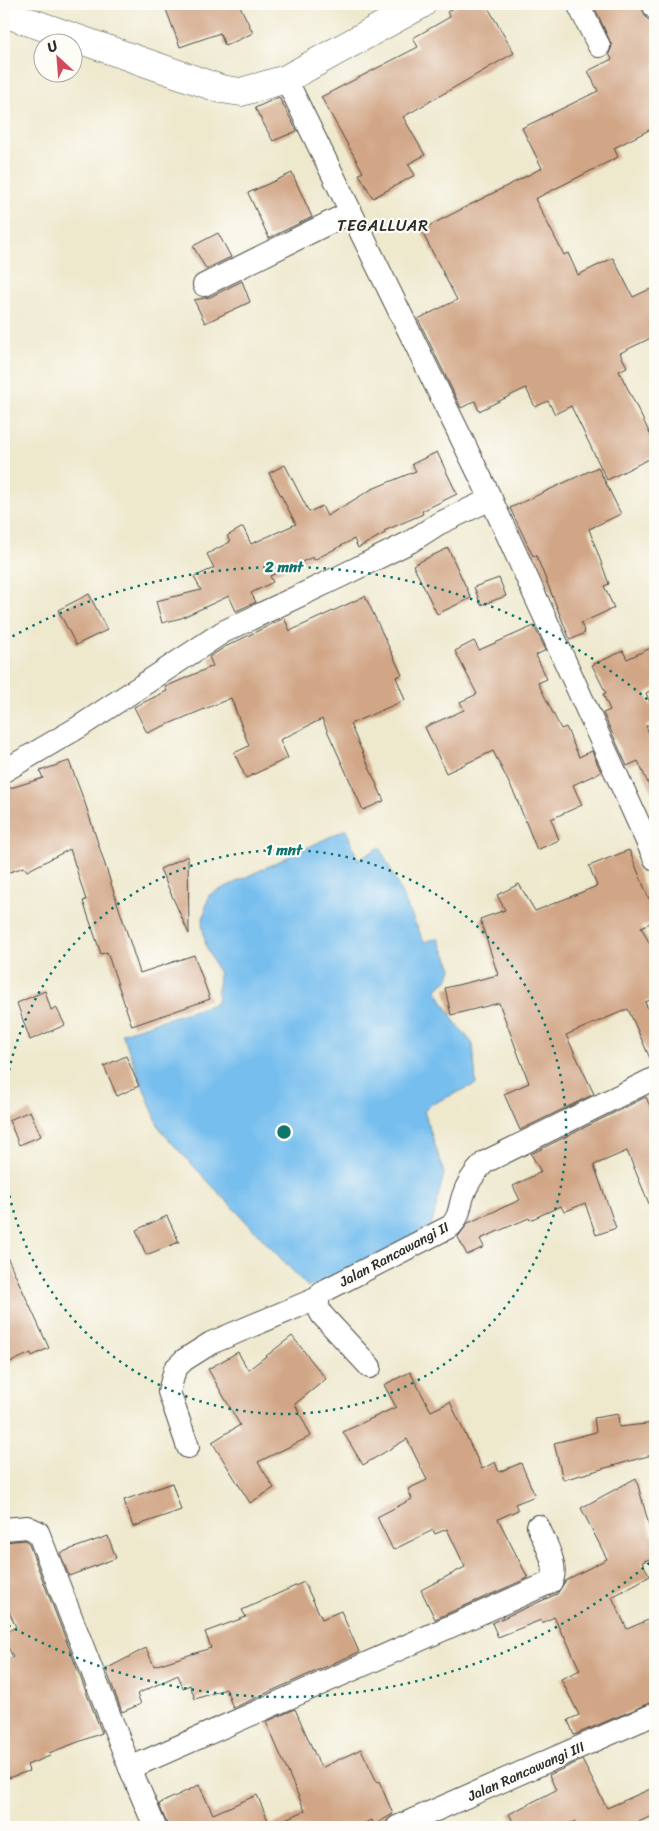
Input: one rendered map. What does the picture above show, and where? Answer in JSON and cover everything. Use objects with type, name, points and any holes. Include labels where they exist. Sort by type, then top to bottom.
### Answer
[{"type":"main road","points":[[4,13],[221,89],[241,92],[286,80],[422,4]]},
{"type":"street","points":[[578,4],[599,46]]},
{"type":"street","points":[[653,4],[655,8]]},
{"type":"street","points":[[286,80],[491,500],[655,859]]},
{"type":"street","points":[[204,286],[351,212]]},
{"type":"street","points":[[4,771],[79,727],[223,632],[410,542],[438,524],[491,500]]},
{"type":"street","name":"Jalan Rancawangi II","points":[[188,1447],[169,1392],[175,1369],[184,1360],[211,1343],[318,1298],[322,1292],[451,1226],[459,1217],[463,1196],[473,1174],[484,1162],[655,1078]]},
{"type":"street","points":[[318,1298],[317,1306],[322,1316],[370,1367]]},
{"type":"street","points":[[130,1768],[551,1582],[555,1576],[554,1567],[538,1526]]},
{"type":"street","points":[[4,1529],[27,1527],[38,1532],[155,1827]]},
{"type":"street","name":"Jalan Rancawangi III","points":[[406,1826],[655,1714]]},
{"type":"green space","points":[[100,1819],[108,1827],[68,1827]]},
{"type":"water","points":[[346,829],[358,860],[380,847],[424,942],[438,938],[452,968],[449,978],[436,989],[454,1021],[473,1044],[476,1084],[432,1104],[424,1111],[444,1173],[430,1232],[322,1285],[307,1286],[159,1127],[122,1033],[217,1003],[219,974],[206,946],[202,924],[209,895]]},
{"type":"building","points":[[164,4],[239,4],[253,33],[225,46],[220,33],[180,47]]},
{"type":"building","points":[[461,4],[486,4],[514,53],[403,117],[425,155],[408,164],[415,175],[373,198],[359,174],[363,172],[321,97],[418,47],[413,38],[450,17],[447,12]]},
{"type":"building","points":[[593,4],[640,4],[647,19],[655,21],[655,127],[614,148],[618,157],[535,199],[564,255],[568,253],[578,275],[613,258],[633,297],[650,289],[655,300],[655,336],[620,353],[627,367],[619,371],[655,444],[655,456],[607,480],[571,406],[555,414],[548,401],[535,407],[526,388],[479,411],[475,401],[461,408],[418,319],[457,300],[421,230],[542,168],[522,128],[598,91],[588,71],[612,59],[609,54],[612,46]]},
{"type":"building","points":[[279,97],[297,131],[273,141],[255,108]]},
{"type":"building","points":[[292,173],[312,217],[269,238],[248,193]]},
{"type":"building","points":[[218,233],[231,257],[206,269],[193,246]]},
{"type":"building","points":[[242,281],[250,302],[205,323],[194,300],[210,297]]},
{"type":"building","points":[[437,452],[457,494],[422,511],[423,514],[384,531],[385,533],[358,548],[354,539],[314,560],[313,557],[270,576],[273,582],[251,593],[256,602],[236,611],[229,596],[181,618],[162,623],[156,601],[201,590],[194,577],[214,568],[207,554],[230,542],[227,536],[243,527],[251,544],[296,524],[269,473],[285,465],[309,512],[322,506],[327,516],[372,489],[416,471],[412,464]]},
{"type":"building","points":[[598,467],[621,514],[589,529],[609,584],[604,586],[614,608],[581,623],[585,633],[570,640],[536,555],[533,556],[510,508]]},
{"type":"building","points":[[448,548],[471,598],[437,614],[413,565]]},
{"type":"building","points":[[499,578],[506,596],[481,605],[474,587]]},
{"type":"building","points":[[89,594],[107,630],[76,645],[58,610]]},
{"type":"building","points":[[365,596],[402,675],[396,677],[405,700],[350,724],[384,801],[363,810],[322,719],[280,740],[288,758],[246,778],[234,753],[249,746],[231,698],[147,733],[134,707],[167,691],[165,687],[213,666],[209,657],[284,618],[290,631]]},
{"type":"building","points":[[534,626],[546,650],[536,655],[547,679],[538,683],[561,729],[566,727],[579,757],[592,751],[601,772],[573,785],[582,805],[551,819],[559,840],[537,850],[515,795],[493,751],[446,773],[425,727],[464,710],[460,702],[477,694],[455,651],[474,641],[479,650]]},
{"type":"building","points":[[655,646],[655,688],[646,693],[655,715],[655,722],[646,726],[655,746],[655,799],[638,761],[627,766],[603,713],[610,710],[603,694],[606,693],[592,665],[623,651],[627,659]]},
{"type":"building","points":[[69,761],[85,803],[140,973],[194,955],[210,999],[132,1026],[107,952],[101,954],[83,901],[86,900],[70,849],[27,871],[24,867],[4,874],[4,790],[43,778],[40,771]]},
{"type":"building","points":[[629,850],[649,899],[655,896],[655,921],[641,927],[655,954],[655,998],[645,1002],[655,1025],[655,1065],[653,1065],[628,1009],[566,1035],[594,1094],[520,1130],[504,1094],[529,1083],[499,1003],[451,1015],[445,988],[498,975],[480,919],[505,910],[497,895],[519,884],[535,911],[597,886],[589,866]]},
{"type":"building","points":[[188,856],[189,934],[160,869]]},
{"type":"building","points":[[45,991],[51,1010],[56,1007],[65,1025],[30,1040],[17,1003]]},
{"type":"building","points":[[126,1056],[139,1086],[117,1096],[104,1066]]},
{"type":"building","points":[[646,1097],[655,1118],[655,1218],[627,1151],[594,1165],[616,1228],[596,1235],[585,1203],[564,1212],[561,1206],[480,1239],[484,1247],[467,1255],[458,1237],[468,1223],[520,1200],[513,1186],[541,1172],[531,1154]]},
{"type":"building","points":[[30,1111],[41,1136],[19,1145],[9,1120]]},
{"type":"building","points":[[167,1216],[179,1242],[146,1255],[136,1230]]},
{"type":"building","points":[[4,1250],[49,1348],[32,1356],[31,1353],[4,1365]]},
{"type":"building","points":[[292,1336],[326,1379],[295,1404],[311,1436],[258,1462],[274,1488],[250,1503],[212,1442],[240,1425],[208,1369],[238,1352],[248,1370]]},
{"type":"building","points":[[410,1372],[431,1411],[450,1402],[482,1469],[495,1462],[499,1472],[521,1463],[535,1496],[515,1504],[518,1510],[498,1519],[528,1578],[435,1619],[421,1590],[465,1567],[447,1529],[435,1534],[433,1530],[393,1550],[377,1517],[412,1499],[408,1489],[427,1480],[407,1439],[363,1465],[343,1432],[396,1407],[384,1385]]},
{"type":"building","points":[[618,1414],[619,1427],[655,1423],[655,1454],[563,1480],[554,1443],[596,1432],[594,1418]]},
{"type":"building","points":[[636,1478],[652,1536],[655,1535],[655,1557],[642,1562],[650,1576],[612,1597],[627,1629],[655,1617],[655,1701],[574,1735],[568,1720],[579,1715],[561,1679],[580,1670],[554,1617],[542,1623],[541,1620],[498,1637],[492,1623],[557,1594],[566,1580],[607,1559],[581,1508]]},
{"type":"building","points":[[172,1483],[181,1510],[133,1527],[124,1500]]},
{"type":"building","points":[[108,1536],[116,1558],[69,1576],[60,1553]]},
{"type":"building","points":[[25,1540],[28,1542],[102,1733],[49,1753],[50,1756],[27,1765],[29,1771],[8,1778],[4,1766],[4,1661],[13,1657],[4,1639],[4,1633],[16,1627],[4,1600],[4,1542]]},
{"type":"building","points":[[304,1582],[322,1619],[341,1611],[359,1652],[233,1708],[226,1689],[195,1699],[190,1685],[183,1688],[178,1675],[137,1694],[141,1704],[122,1712],[106,1669],[146,1648],[154,1666],[211,1648],[205,1632],[246,1617],[242,1610]]},
{"type":"building","points":[[295,1709],[321,1768],[361,1749],[377,1782],[379,1781],[393,1814],[374,1825],[372,1820],[354,1827],[168,1827],[159,1804],[199,1785],[213,1814],[257,1795],[270,1825],[305,1811],[266,1722]]},
{"type":"building","points":[[582,1760],[607,1808],[655,1787],[655,1815],[626,1827],[564,1827],[576,1821],[562,1827],[516,1827],[509,1814],[556,1790],[549,1775]]},
{"type":"district","name":"TEGALLUAR","points":[[383,225]]}]
